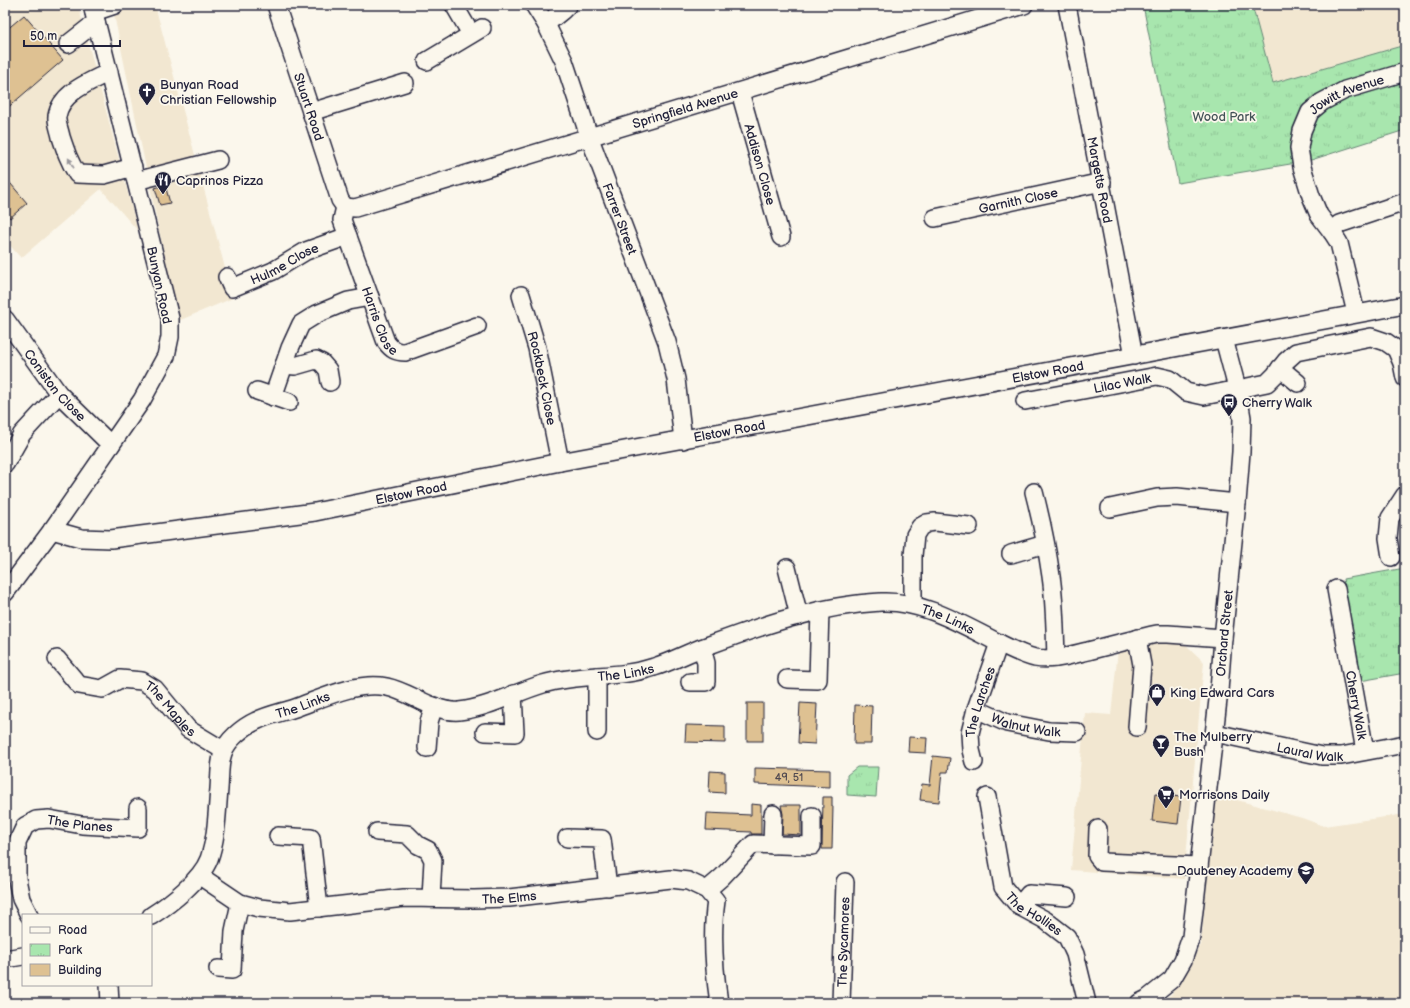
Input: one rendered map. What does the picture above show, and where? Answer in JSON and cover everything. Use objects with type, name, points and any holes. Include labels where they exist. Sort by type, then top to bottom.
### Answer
[{"type":"street","points":[[68,44],[94,13],[115,5]]},
{"type":"street","name":"Stuart Road","points":[[276,5],[340,200],[345,207]]},
{"type":"street","points":[[427,61],[477,31],[454,5]]},
{"type":"street","name":"Farrer Street","points":[[534,5],[546,24],[564,60],[589,136],[667,342],[676,379],[683,440]]},
{"type":"street","points":[[546,24],[568,5]]},
{"type":"street","name":"Springfield Avenue","points":[[345,207],[356,208],[1024,5]]},
{"type":"street","name":"Margetts Road","points":[[1067,5],[1134,356]]},
{"type":"street","name":"Bunyan Road","points":[[5,593],[52,530],[142,400],[166,356],[170,337],[170,318],[94,13]]},
{"type":"street","points":[[109,72],[80,87],[62,103],[56,117],[69,160],[77,174],[134,174],[218,160]]},
{"type":"street","name":"Jowitt Avenue","points":[[1356,313],[1339,243],[1319,216],[1302,167],[1299,148],[1302,131],[1310,112],[1322,102],[1345,90],[1405,72]]},
{"type":"street","points":[[311,112],[405,83]]},
{"type":"street","name":"Addison Close","points":[[740,92],[781,237]]},
{"type":"street","name":"Garnith Close","points":[[935,218],[1102,182]]},
{"type":"street","points":[[1332,232],[1339,224],[1405,202]]},
{"type":"street","name":"Harris Close","points":[[345,207],[342,220],[386,342],[391,349],[398,352],[416,348],[477,326]]},
{"type":"street","name":"Hulme Close","points":[[227,278],[232,288],[273,271],[306,250],[348,236]]},
{"type":"street","name":"Rockbeck Close","points":[[521,295],[537,348],[560,462]]},
{"type":"street","points":[[256,391],[281,400],[284,365],[301,324],[316,314],[348,301],[370,297]]},
{"type":"street","name":"Elstow Road","points":[[52,530],[81,538],[111,539],[316,512],[560,462],[1405,305]]},
{"type":"street","name":"Coniston Close","points":[[5,319],[59,394],[111,445]]},
{"type":"street","points":[[1237,388],[1266,383],[1296,352],[1371,337],[1386,342],[1396,349],[1402,363],[1405,378]]},
{"type":"street","name":"Orchard Street","points":[[1139,1003],[1147,999],[1172,979],[1183,960],[1191,937],[1219,692],[1241,452],[1242,418],[1237,388],[1224,339]]},
{"type":"street","points":[[284,365],[295,366],[316,360],[322,363],[328,370],[330,382]]},
{"type":"street","points":[[1280,368],[1298,383]]},
{"type":"street","name":"Lilac Walk","points":[[1025,401],[1044,403],[1157,376],[1170,379],[1186,392],[1204,396],[1237,388]]},
{"type":"street","points":[[5,464],[22,434],[59,394]]},
{"type":"street","points":[[1034,492],[1044,512],[1045,544],[1051,575],[1056,658]]},
{"type":"street","points":[[1391,557],[1388,538],[1390,518],[1405,495]]},
{"type":"street","points":[[1110,508],[1157,498],[1177,497],[1237,503]]},
{"type":"street","points":[[913,605],[913,556],[916,535],[920,527],[927,523],[935,522],[969,526]]},
{"type":"street","points":[[1011,554],[1045,544]]},
{"type":"street","points":[[787,568],[799,616]]},
{"type":"street","name":"Cherry Walk","points":[[1336,589],[1365,751]]},
{"type":"street","name":"The Links","points":[[223,750],[237,734],[256,721],[345,691],[368,686],[386,687],[403,692],[434,706],[455,711],[475,708],[546,683],[576,676],[597,676],[654,668],[754,629],[820,610],[879,602],[895,602],[913,605],[933,612],[1014,650],[1035,658],[1056,658],[1157,634],[1223,638]]},
{"type":"street","points":[[787,679],[818,680],[820,610]]},
{"type":"street","points":[[1137,638],[1142,665],[1137,726]]},
{"type":"street","name":"The Larches","points":[[974,762],[971,750],[970,733],[976,709],[999,642]]},
{"type":"street","points":[[690,682],[706,682],[706,663],[702,648]]},
{"type":"street","name":"The Maples","points":[[57,659],[79,685],[102,689],[120,679],[142,681],[155,689],[188,729],[223,750]]},
{"type":"street","points":[[596,732],[597,676]]},
{"type":"street","points":[[485,732],[515,733],[513,694]]},
{"type":"street","points":[[427,748],[429,722],[434,706]]},
{"type":"street","name":"Walnut Walk","points":[[976,709],[1007,723],[1049,731],[1078,732]]},
{"type":"street","name":"Laural Walk","points":[[1214,733],[1322,756],[1341,756],[1405,744]]},
{"type":"street","points":[[152,915],[200,876],[209,859],[218,805],[220,768],[223,750]]},
{"type":"street","name":"The Hollies","points":[[987,797],[1003,887],[1019,906],[1045,920],[1067,938],[1075,954],[1087,1003]]},
{"type":"street","name":"The Planes","points":[[28,914],[21,899],[11,859],[26,826],[36,820],[49,819],[82,825],[138,828],[138,808]]},
{"type":"street","points":[[772,845],[773,814]]},
{"type":"street","points":[[719,1003],[714,971],[714,917],[716,901],[707,890],[722,877],[753,844],[812,846],[812,816]]},
{"type":"street","points":[[1098,829],[1096,856],[1102,862],[1199,866]]},
{"type":"street","points":[[377,832],[407,834],[418,845],[428,850],[433,860],[431,898]]},
{"type":"street","points":[[278,836],[311,838],[319,908]]},
{"type":"street","points":[[567,838],[602,839],[608,887]]},
{"type":"street","name":"The Elms","points":[[200,876],[240,903],[259,908],[290,911],[404,898],[509,898],[671,879],[688,881],[707,890]]},
{"type":"street","name":"The Sycamores","points":[[841,1003],[845,882]]},
{"type":"street","points":[[1019,906],[1029,894],[1067,898]]},
{"type":"street","points":[[218,969],[232,970],[234,931],[240,903]]},
{"type":"street","points":[[5,959],[22,956]]},
{"type":"street","points":[[109,986],[110,1003]]},
{"type":"shaded area","points":[[5,5],[78,5],[138,231],[101,189],[21,258],[5,240]]},
{"type":"shaded area","points":[[112,5],[155,5],[233,298],[178,321]]},
{"type":"shaded area","points":[[1252,5],[1405,5],[1405,45],[1273,83]]},
{"type":"shaded area","points":[[1166,641],[1185,644],[1204,662],[1184,879],[1071,870],[1085,713],[1111,715],[1118,650]]},
{"type":"shaded area","name":"Daubeney Academy","points":[[1215,794],[1302,818],[1324,826],[1405,814],[1405,1003],[1157,1003],[1171,995],[1201,945]]},
{"type":"green space","name":"Wood Park","points":[[1143,5],[1252,5],[1273,83],[1405,45],[1405,130],[1308,161],[1178,183]]},
{"type":"green space","points":[[1405,568],[1405,673],[1360,681],[1343,579]]},
{"type":"green space","points":[[857,767],[878,767],[876,797],[847,795],[847,775]]},
{"type":"building","points":[[24,15],[63,60],[5,110],[5,31]]},
{"type":"building","points":[[5,177],[27,203],[10,218],[5,212]]},
{"type":"building","name":"Caprinos Pizza","points":[[165,185],[170,203],[160,205],[155,188]]},
{"type":"building","points":[[747,703],[763,703],[763,741],[747,741]]},
{"type":"building","points":[[800,703],[817,704],[815,744],[798,743]]},
{"type":"building","points":[[855,705],[872,706],[871,744],[854,744]]},
{"type":"building","points":[[686,725],[725,726],[725,743],[685,742]]},
{"type":"building","points":[[909,737],[927,738],[926,753],[908,752]]},
{"type":"building","points":[[933,756],[950,758],[948,772],[942,772],[939,802],[920,800],[922,784],[930,785]]},
{"type":"building","points":[[755,768],[830,770],[830,787],[755,784]]},
{"type":"building","points":[[710,771],[725,772],[725,793],[709,792]]},
{"type":"building","name":"Morrisons Daily","points":[[1155,794],[1181,797],[1178,824],[1152,821]]},
{"type":"building","points":[[823,797],[832,797],[832,849],[822,849]]},
{"type":"building","points":[[751,804],[761,805],[761,834],[751,834],[751,832],[706,830],[707,813],[751,815]]},
{"type":"building","points":[[781,805],[801,805],[801,835],[782,834],[783,814]]},
{"type":"place","name":"Bunyan Road Christian Fellowship","points":[[147,106]]},
{"type":"place","name":"Caprinos Pizza","points":[[163,195]]},
{"type":"place","name":"Cherry Walk","points":[[1229,417]]},
{"type":"place","name":"King Edward Cars","points":[[1157,707]]},
{"type":"place","name":"The Mulberry Bush","points":[[1161,758]]},
{"type":"place","name":"Morrisons Daily","points":[[1166,809]]},
{"type":"place","name":"Daubeney Academy","points":[[1306,885]]}]
